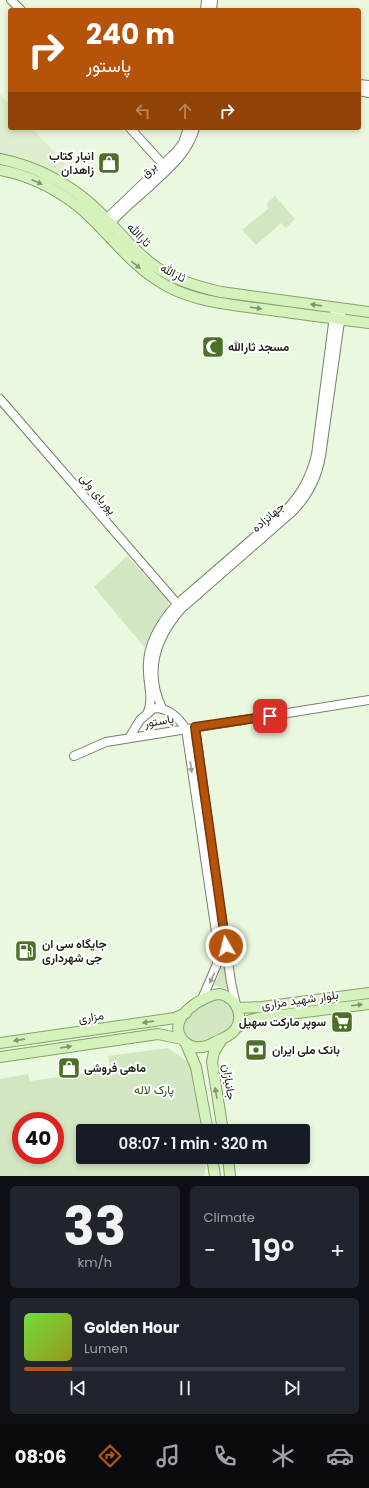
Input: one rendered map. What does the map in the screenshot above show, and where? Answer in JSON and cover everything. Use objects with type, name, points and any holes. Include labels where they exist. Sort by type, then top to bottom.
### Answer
[{"type":"main road","name":"ثاراالله","points":[[0,159],[44,172],[72,189],[93,205],[139,254],[172,277],[196,287],[221,292],[369,312]]},
{"type":"main road","name":"ثارالله","points":[[0,170],[39,182],[66,198],[86,213],[132,262],[150,276],[193,297],[219,303],[369,323]]},
{"type":"main road","name":"بلوار شهید مزاری","points":[[237,1006],[262,1007],[369,993]]},
{"type":"main road","points":[[0,1057],[158,1034],[184,1042],[200,1047],[208,1046],[228,1036],[236,1028],[239,1021],[237,1006],[227,996],[213,994],[202,999],[179,1021],[178,1028],[184,1042],[196,1067],[207,1124]]},
{"type":"main road","name":"بلوار شهید مزاری","points":[[236,1028],[250,1020],[258,1018],[369,1004]]},
{"type":"main road","name":"مزاری","points":[[0,1043],[175,1018],[186,1013]]},
{"type":"main road","name":"جانبازان","points":[[222,1039],[214,1052],[212,1062],[222,1124]]},
{"type":"main road","points":[[213,1164],[215,1176]]},
{"type":"main road","points":[[229,1164],[230,1176]]},
{"type":"street","points":[[11,0],[19,8]]},
{"type":"street","points":[[132,130],[166,167]]},
{"type":"street","name":"برق","points":[[166,167],[183,143],[187,130]]},
{"type":"street","name":"برق","points":[[100,228],[166,167],[181,156],[188,146],[194,130]]},
{"type":"street","name":"جهانزاده","points":[[147,714],[151,704],[148,670],[149,652],[163,623],[179,607],[292,512],[308,494],[319,469],[338,308]]},
{"type":"street","name":"پوریای ولی","points":[[0,399],[179,607]]},
{"type":"street","name":"جهانزاده","points":[[162,708],[156,692],[154,676],[156,655],[160,641],[179,607]]},
{"type":"street","name":"پاستور","points":[[74,756],[106,742],[369,700]]},
{"type":"street","points":[[129,738],[140,720],[154,708],[162,708],[179,719],[186,729],[218,946],[215,971],[202,999]]},
{"type":"street","points":[[195,727],[220,906],[237,1006]]},
{"type":"street","points":[[212,907],[220,906]]},
{"type":"shaded area","points":[[0,94],[8,102],[8,130],[34,130],[65,164],[59,177],[43,167],[0,155]]},
{"type":"green space","points":[[275,196],[295,219],[286,228],[281,223],[256,245],[242,230],[269,208],[266,204]]},
{"type":"green space","points":[[127,556],[168,600],[169,607],[156,627],[146,649],[94,587]]},
{"type":"green space","points":[[223,939],[227,989],[214,985],[220,972]]},
{"type":"green space","points":[[214,998],[219,999],[231,1006],[235,1013],[233,1023],[224,1033],[215,1038],[202,1042],[193,1041],[188,1038],[184,1032],[186,1020],[197,1009]]},
{"type":"green space","name":"پارک لاله","points":[[168,1048],[191,1064],[201,1124],[76,1124],[76,1164],[206,1164],[204,1176],[0,1176],[0,1079],[28,1074],[30,1081],[110,1070],[108,1056]]},
{"type":"place","name":"انبار کتاب زاهدان","points":[[109,163]]},
{"type":"place","name":"مسجد ثارالله","points":[[213,347]]},
{"type":"place","name":"جایگاه سی ان جی شهرداری","points":[[26,951]]},
{"type":"place","name":"سوپر مارکت سهیل","points":[[342,1022]]},
{"type":"place","name":"بانک ملی ایران","points":[[256,1050]]},
{"type":"place","name":"ماهی فروشی","points":[[69,1068]]},
{"type":"route","points":[[226,946],[195,727],[270,716]]}]
